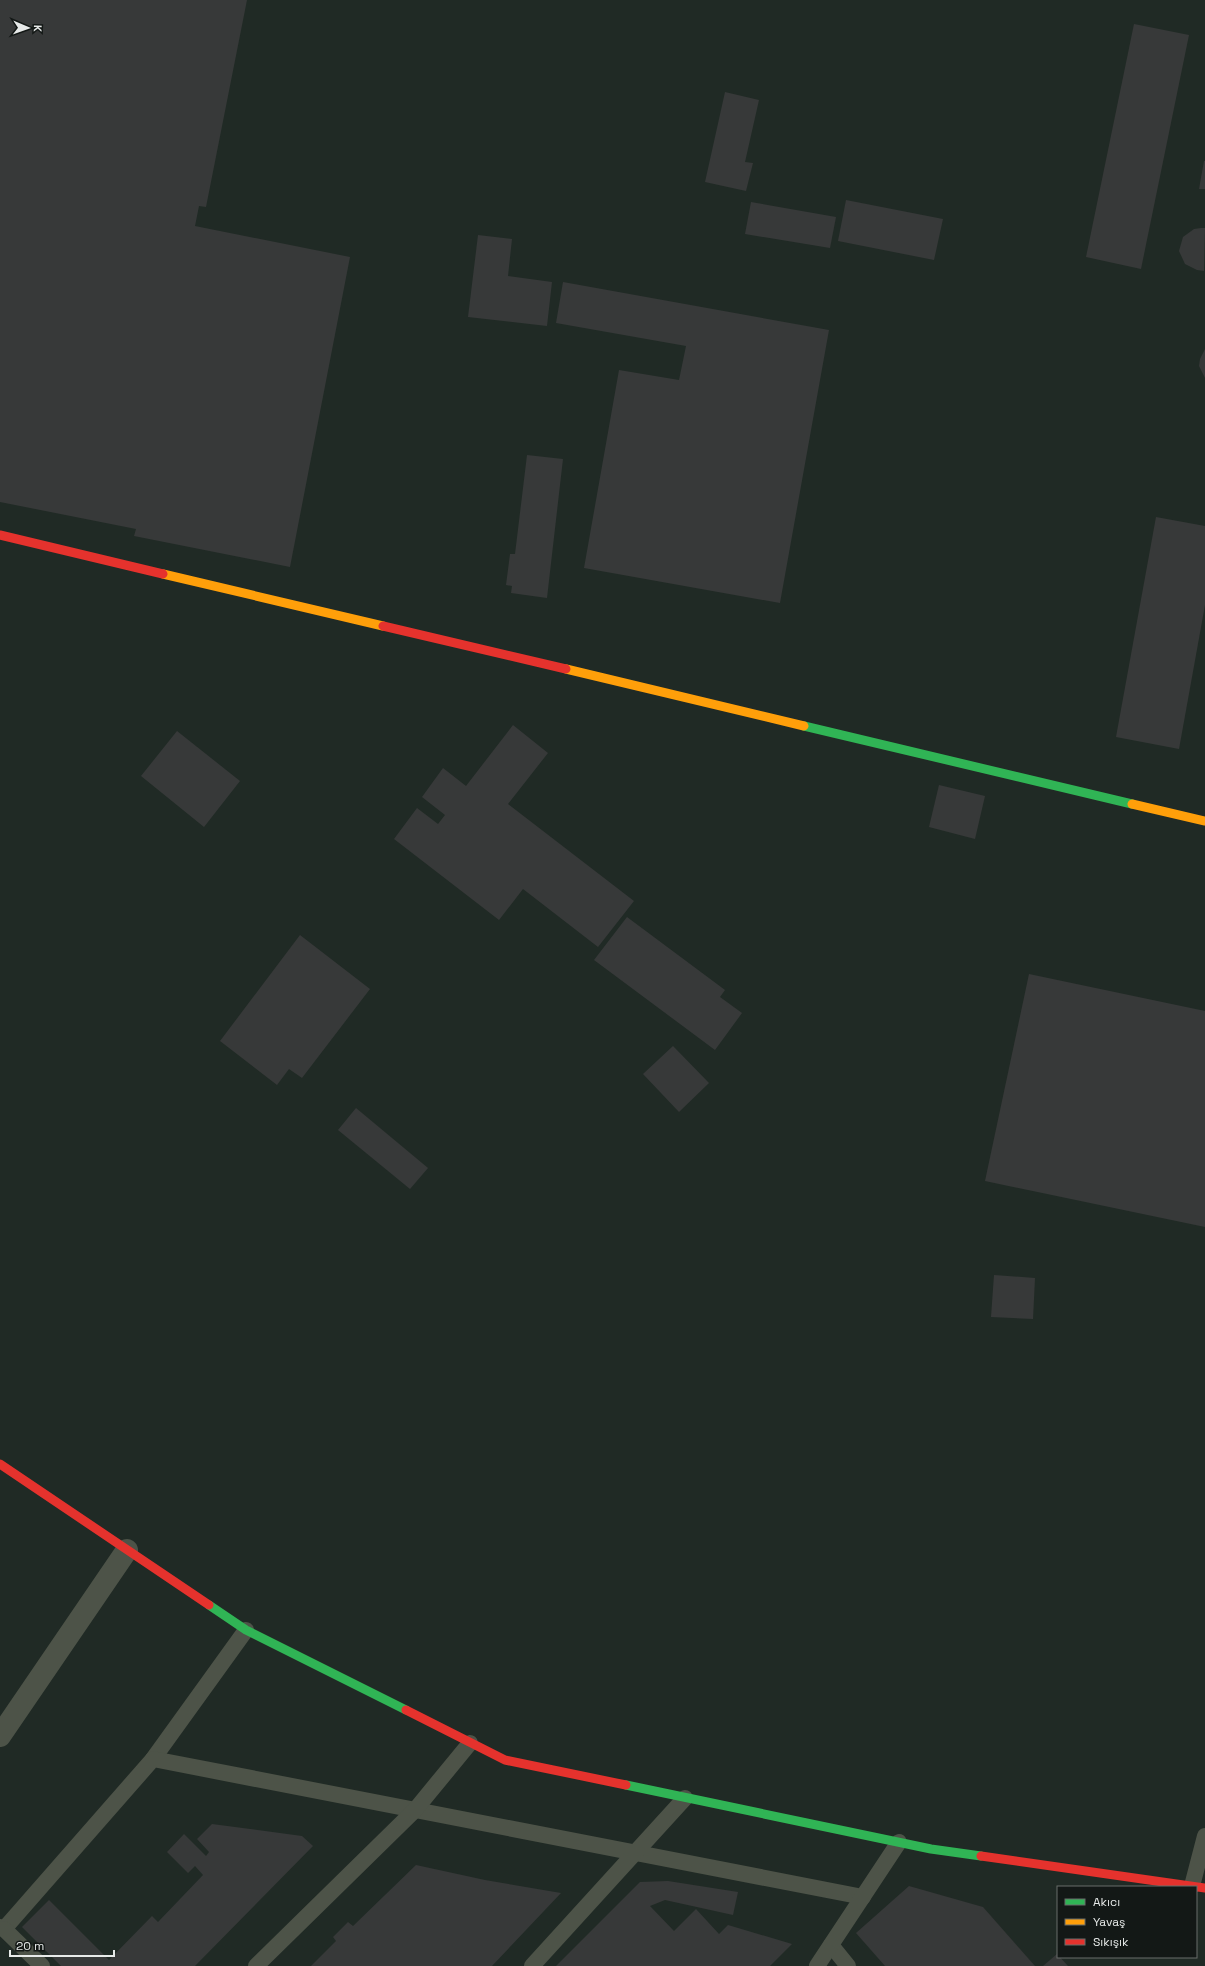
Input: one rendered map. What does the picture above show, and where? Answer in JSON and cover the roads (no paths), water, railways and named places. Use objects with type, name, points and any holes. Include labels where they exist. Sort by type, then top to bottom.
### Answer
[{"type":"street","points":[[0,535],[1205,821]]},
{"type":"street","points":[[0,1464],[246,1630],[505,1760],[931,1849],[1192,1886]]},
{"type":"street","points":[[0,1736],[127,1550]]},
{"type":"lane","points":[[42,1966],[2,1928],[153,1759],[246,1630]]},
{"type":"lane","points":[[256,1966],[415,1810],[470,1743]]},
{"type":"lane","points":[[153,1759],[863,1897]]},
{"type":"lane","points":[[532,1966],[685,1798]]},
{"type":"lane","points":[[1199,1887],[1205,1836]]},
{"type":"lane","points":[[817,1966],[898,1842]]},
{"type":"lane","points":[[831,1945],[848,1966]]}]
